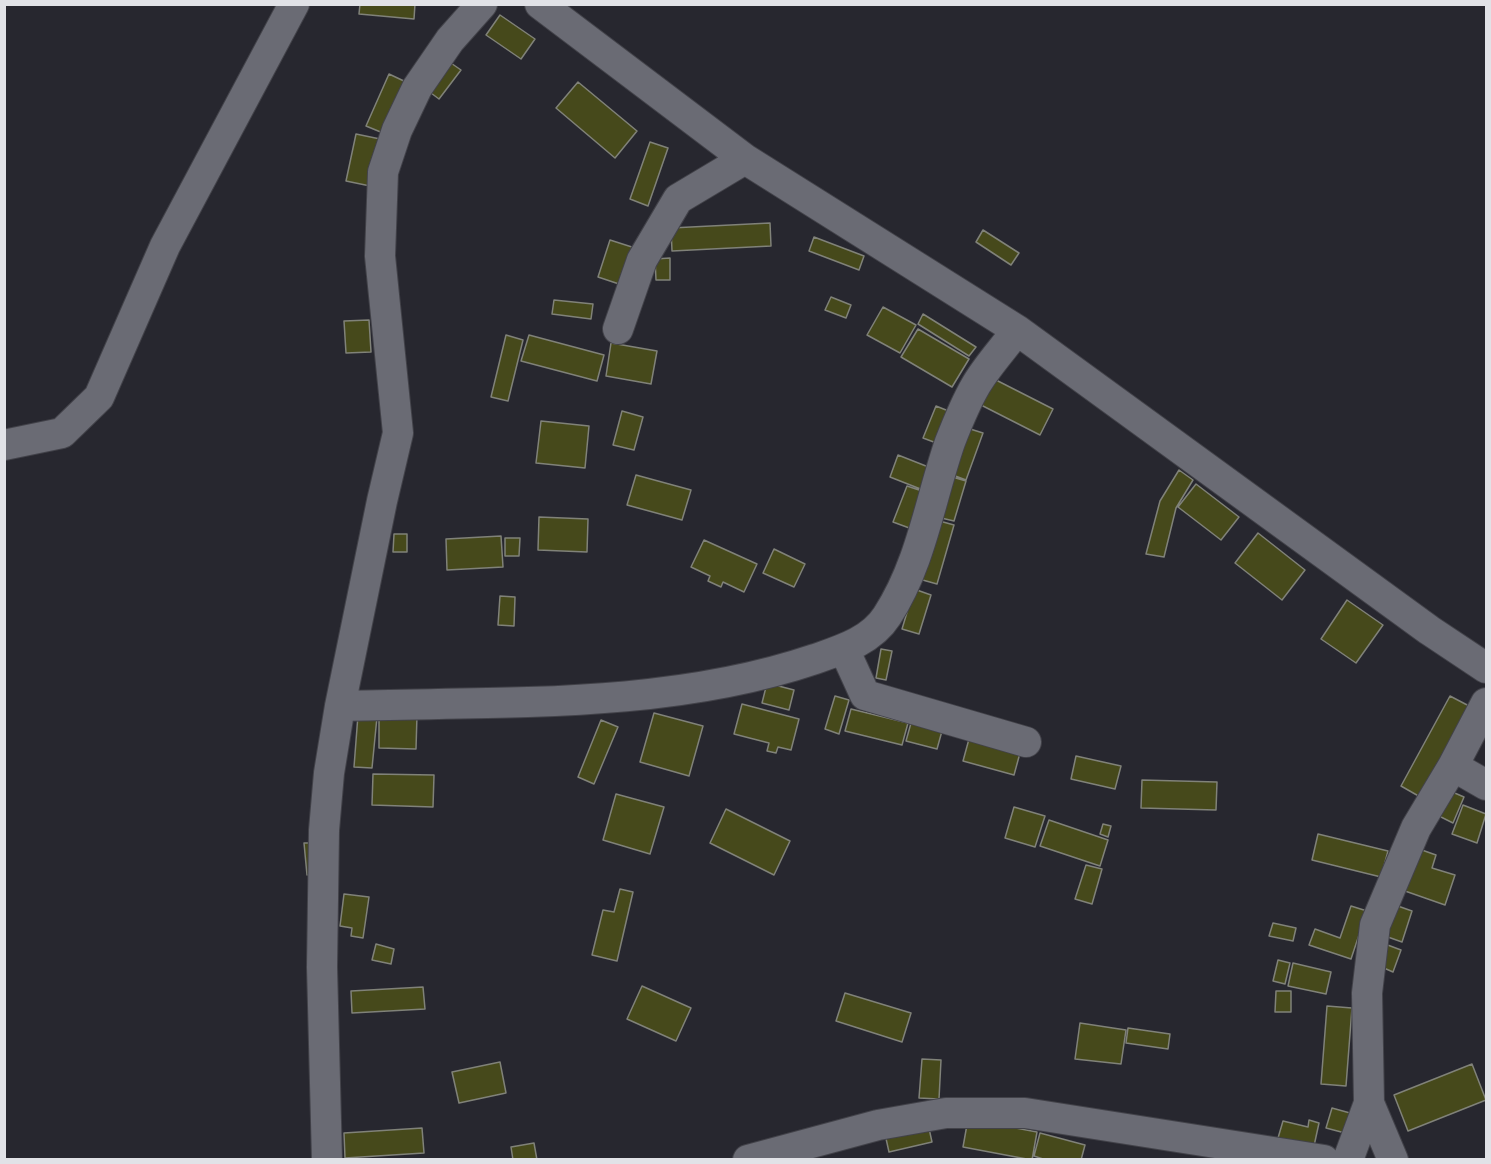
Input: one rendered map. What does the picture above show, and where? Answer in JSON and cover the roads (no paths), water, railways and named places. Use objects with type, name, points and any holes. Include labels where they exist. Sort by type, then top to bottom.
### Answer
[{"type":"street","points":[[274,41],[285,4]]},
{"type":"street","points":[[4,445],[62,433],[99,397],[165,246],[294,4]]},
{"type":"street","points":[[327,1160],[322,967],[324,830],[329,773],[340,705],[398,433],[380,256],[383,172],[397,130],[417,88],[450,40],[482,4]]},
{"type":"street","points":[[540,4],[745,159],[1017,330],[1429,630],[1486,668]]},
{"type":"street","points":[[618,330],[642,260],[678,199],[745,159]]},
{"type":"street","points":[[340,705],[599,699],[700,688],[773,673],[844,649],[868,636],[886,618],[910,573],[955,431],[976,384],[1017,330]]},
{"type":"street","points":[[844,649],[865,695],[1026,742]]},
{"type":"street","points":[[1348,1160],[1369,1103],[1367,993],[1375,925],[1416,828],[1453,766],[1486,703]]},
{"type":"street","points":[[1453,766],[1486,785]]},
{"type":"street","points":[[1369,1103],[1393,1160]]},
{"type":"street","points":[[747,1160],[878,1125],[946,1113],[1024,1113],[1324,1160]]}]
